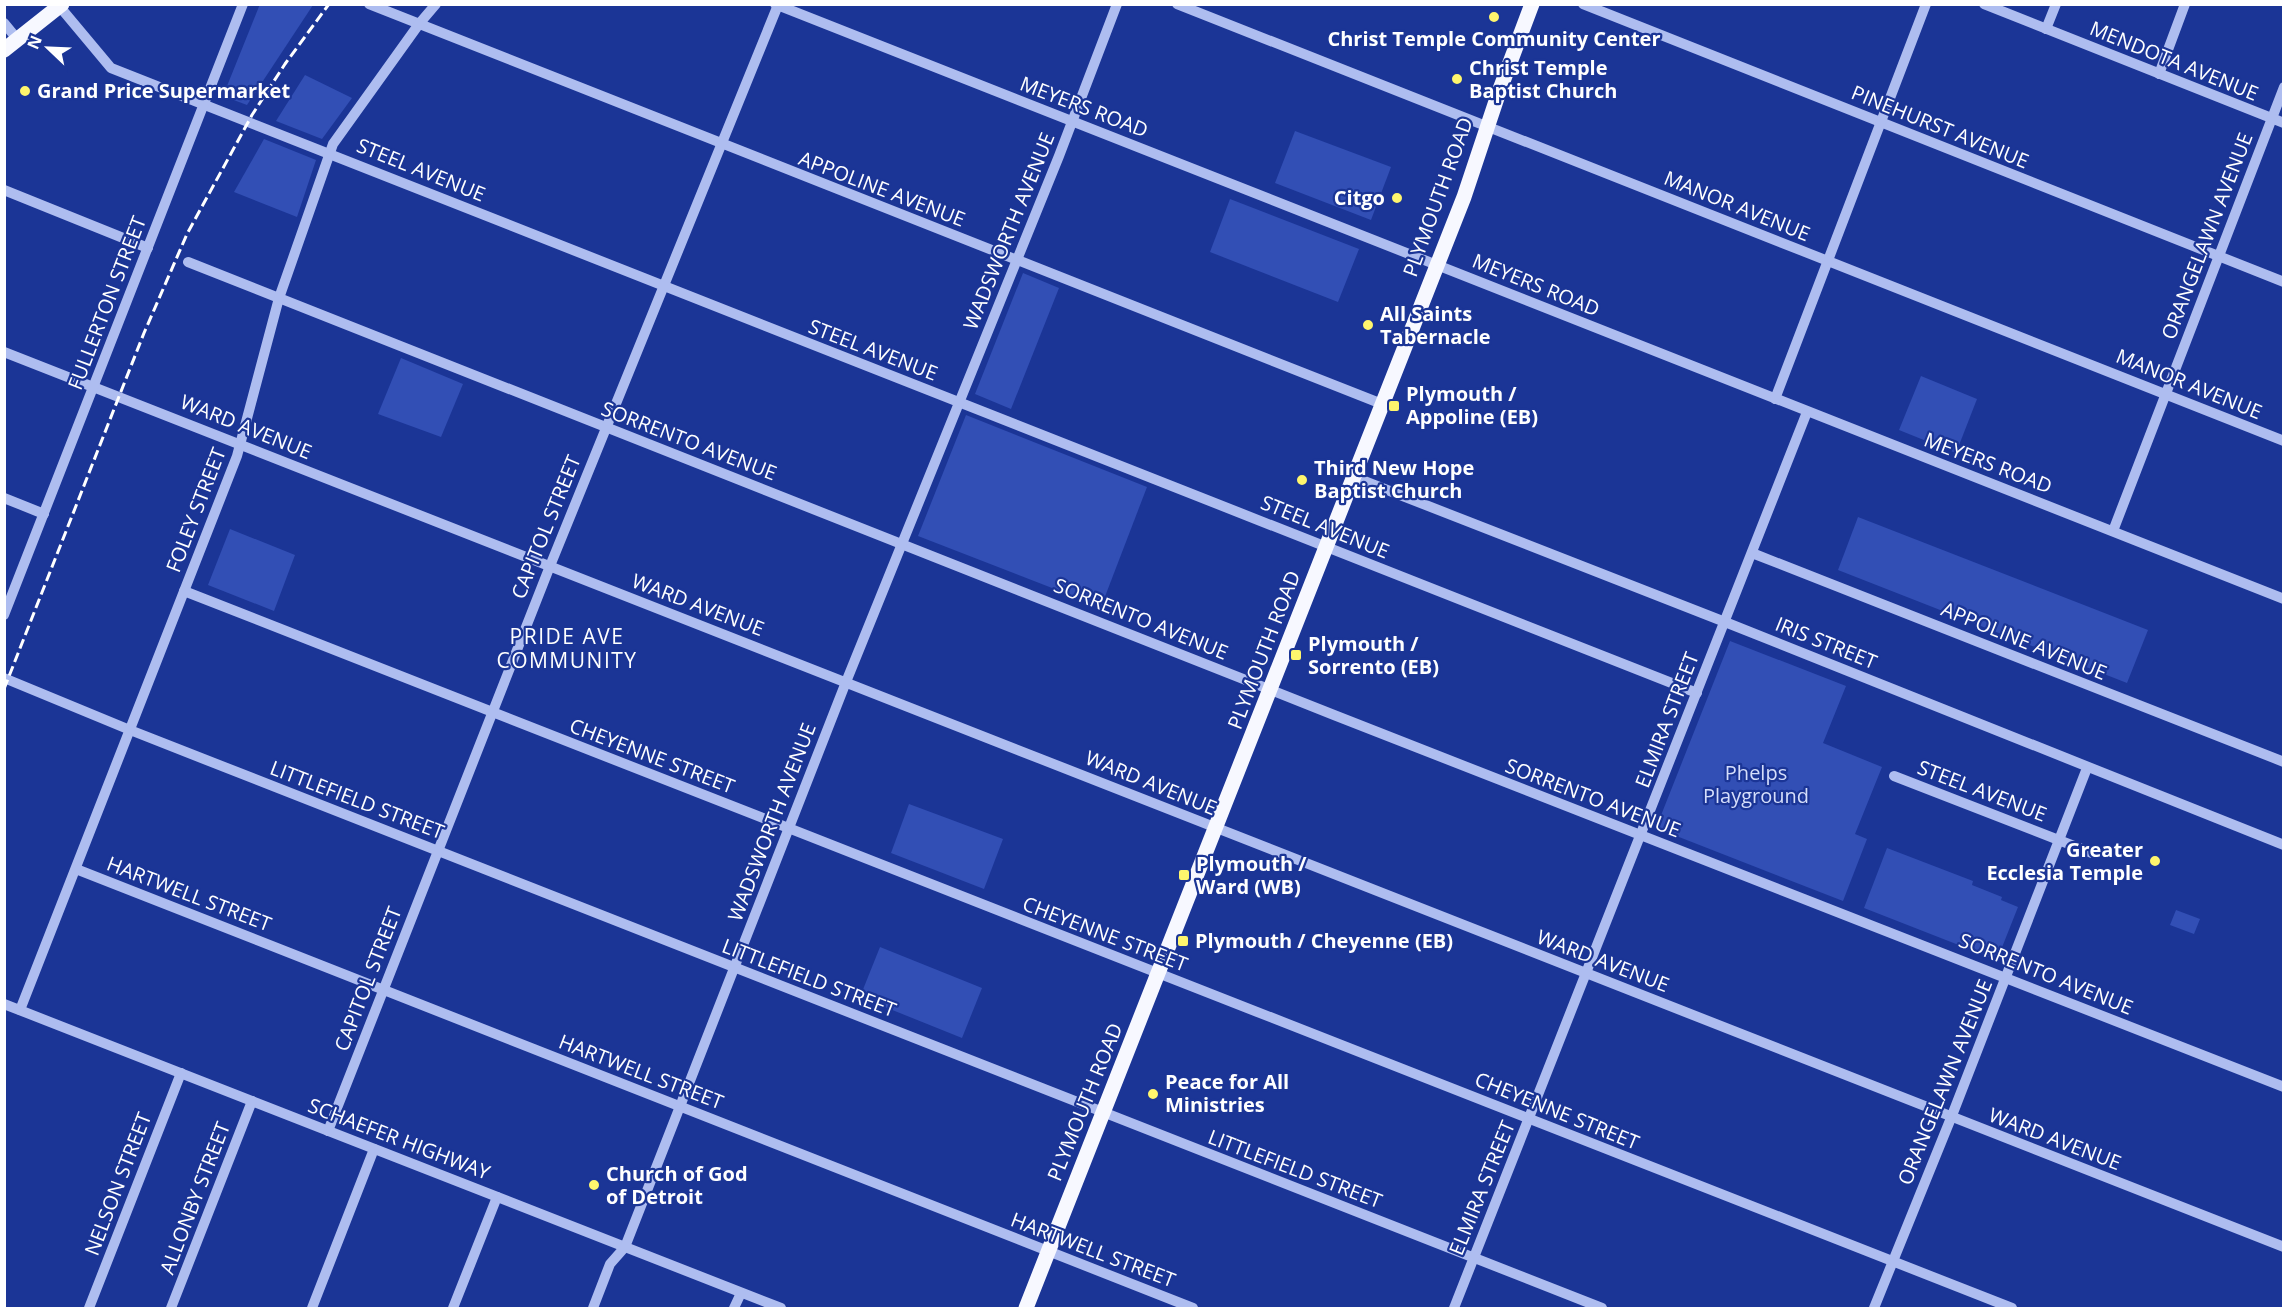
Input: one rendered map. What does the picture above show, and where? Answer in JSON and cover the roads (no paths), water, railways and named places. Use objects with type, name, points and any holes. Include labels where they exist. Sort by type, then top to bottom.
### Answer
[{"type":"main road","name":"PLYMOUTH ROAD","points":[[1026,1308],[1464,196],[1532,4]]},
{"type":"main road","points":[[4,50],[61,6]]},
{"type":"street","name":"FULLERTON STREET","points":[[4,615],[243,4]]},
{"type":"street","name":"APPOLINE AVENUE","points":[[369,4],[720,145],[1382,404]]},
{"type":"street","name":"FOLEY STREET","points":[[20,1010],[240,445],[279,298],[333,144],[419,24],[436,4]]},
{"type":"street","name":"WADSWORTH AVENUE","points":[[593,1308],[610,1264],[625,1247],[846,682],[1117,4]]},
{"type":"street","name":"MANOR AVENUE","points":[[1177,4],[2283,441]]},
{"type":"street","name":"PINEHURST AVENUE","points":[[1583,4],[2283,282]]},
{"type":"street","points":[[1775,399],[1926,4]]},
{"type":"street","name":"MENDOTA AVENUE","points":[[1984,4],[2283,123]]},
{"type":"street","points":[[2046,29],[2056,4]]},
{"type":"street","points":[[2159,74],[2186,4]]},
{"type":"street","name":"MEYERS ROAD","points":[[776,5],[2283,599]]},
{"type":"street","name":"CAPITOL STREET","points":[[328,1131],[550,566],[776,5]]},
{"type":"street","name":"STEEL AVENUE","points":[[61,6],[108,66],[1697,693]]},
{"type":"street","points":[[4,23],[18,40]]},
{"type":"street","name":"ORANGELAWN AVENUE","points":[[2113,531],[2283,87]]},
{"type":"street","points":[[4,190],[148,248]]},
{"type":"street","name":"SORRENTO AVENUE","points":[[188,262],[2283,1087]]},
{"type":"street","name":"WARD AVENUE","points":[[4,352],[2283,1247]]},
{"type":"street","name":"ELMIRA STREET","points":[[1454,1308],[1807,412]]},
{"type":"street","name":"IRIS STREET","points":[[1354,477],[1725,622],[2283,845]]},
{"type":"street","points":[[4,498],[44,514]]},
{"type":"street","name":"APPOLINE AVENUE","points":[[1752,553],[2283,762]]},
{"type":"street","name":"CHEYENNE STREET","points":[[184,591],[2012,1308]]},
{"type":"street","name":"LITTLEFIELD STREET","points":[[4,678],[130,730],[1602,1308]]},
{"type":"street","name":"ORANGELAWN AVENUE","points":[[1874,1308],[1951,1118],[2087,768]]},
{"type":"street","name":"STEEL AVENUE","points":[[1894,776],[2092,853]]},
{"type":"street","name":"HARTWELL STREET","points":[[76,869],[1193,1308]]},
{"type":"street","name":"SCHAEFER HIGHWAY","points":[[4,1004],[781,1308]]},
{"type":"street","name":"NELSON STREET","points":[[89,1308],[181,1073]]},
{"type":"street","name":"ALLONBY STREET","points":[[171,1308],[252,1101]]},
{"type":"street","points":[[312,1308],[375,1149]]},
{"type":"street","points":[[453,1308],[496,1197]]},
{"type":"street","points":[[734,1308],[741,1293]]},
{"type":"railway","points":[[4,689],[144,333],[187,234],[252,115],[285,64],[329,4]]},
{"type":"place","name":"Christ Temple Community Center","points":[[1494,17]]},
{"type":"place","name":"Christ Temple Baptist Church","points":[[1457,79]]},
{"type":"place","name":"Grand Price Supermarket","points":[[25,91]]},
{"type":"place","name":"Citgo","points":[[1397,198]]},
{"type":"place","name":"All Saints Tabernacle","points":[[1368,325]]},
{"type":"place","name":"Plymouth / Appoline (EB)","points":[[1394,406]]},
{"type":"place","name":"Third New Hope Baptist Church","points":[[1302,480]]},
{"type":"place","name":"Plymouth / Sorrento (EB)","points":[[1296,655]]},
{"type":"place","name":"Greater Ecclesia Temple","points":[[2155,861]]},
{"type":"place","name":"Plymouth / Ward (WB)","points":[[1184,875]]},
{"type":"place","name":"Plymouth / Cheyenne (EB)","points":[[1183,941]]},
{"type":"place","name":"Peace for All Ministries","points":[[1153,1094]]},
{"type":"place","name":"Church of God of Detroit","points":[[594,1185]]},
{"type":"district","name":"PRIDE AVE COMMUNITY","points":[[567,649]]},
{"type":"park label","name":"Phelps Playground","points":[[1756,784]]}]
